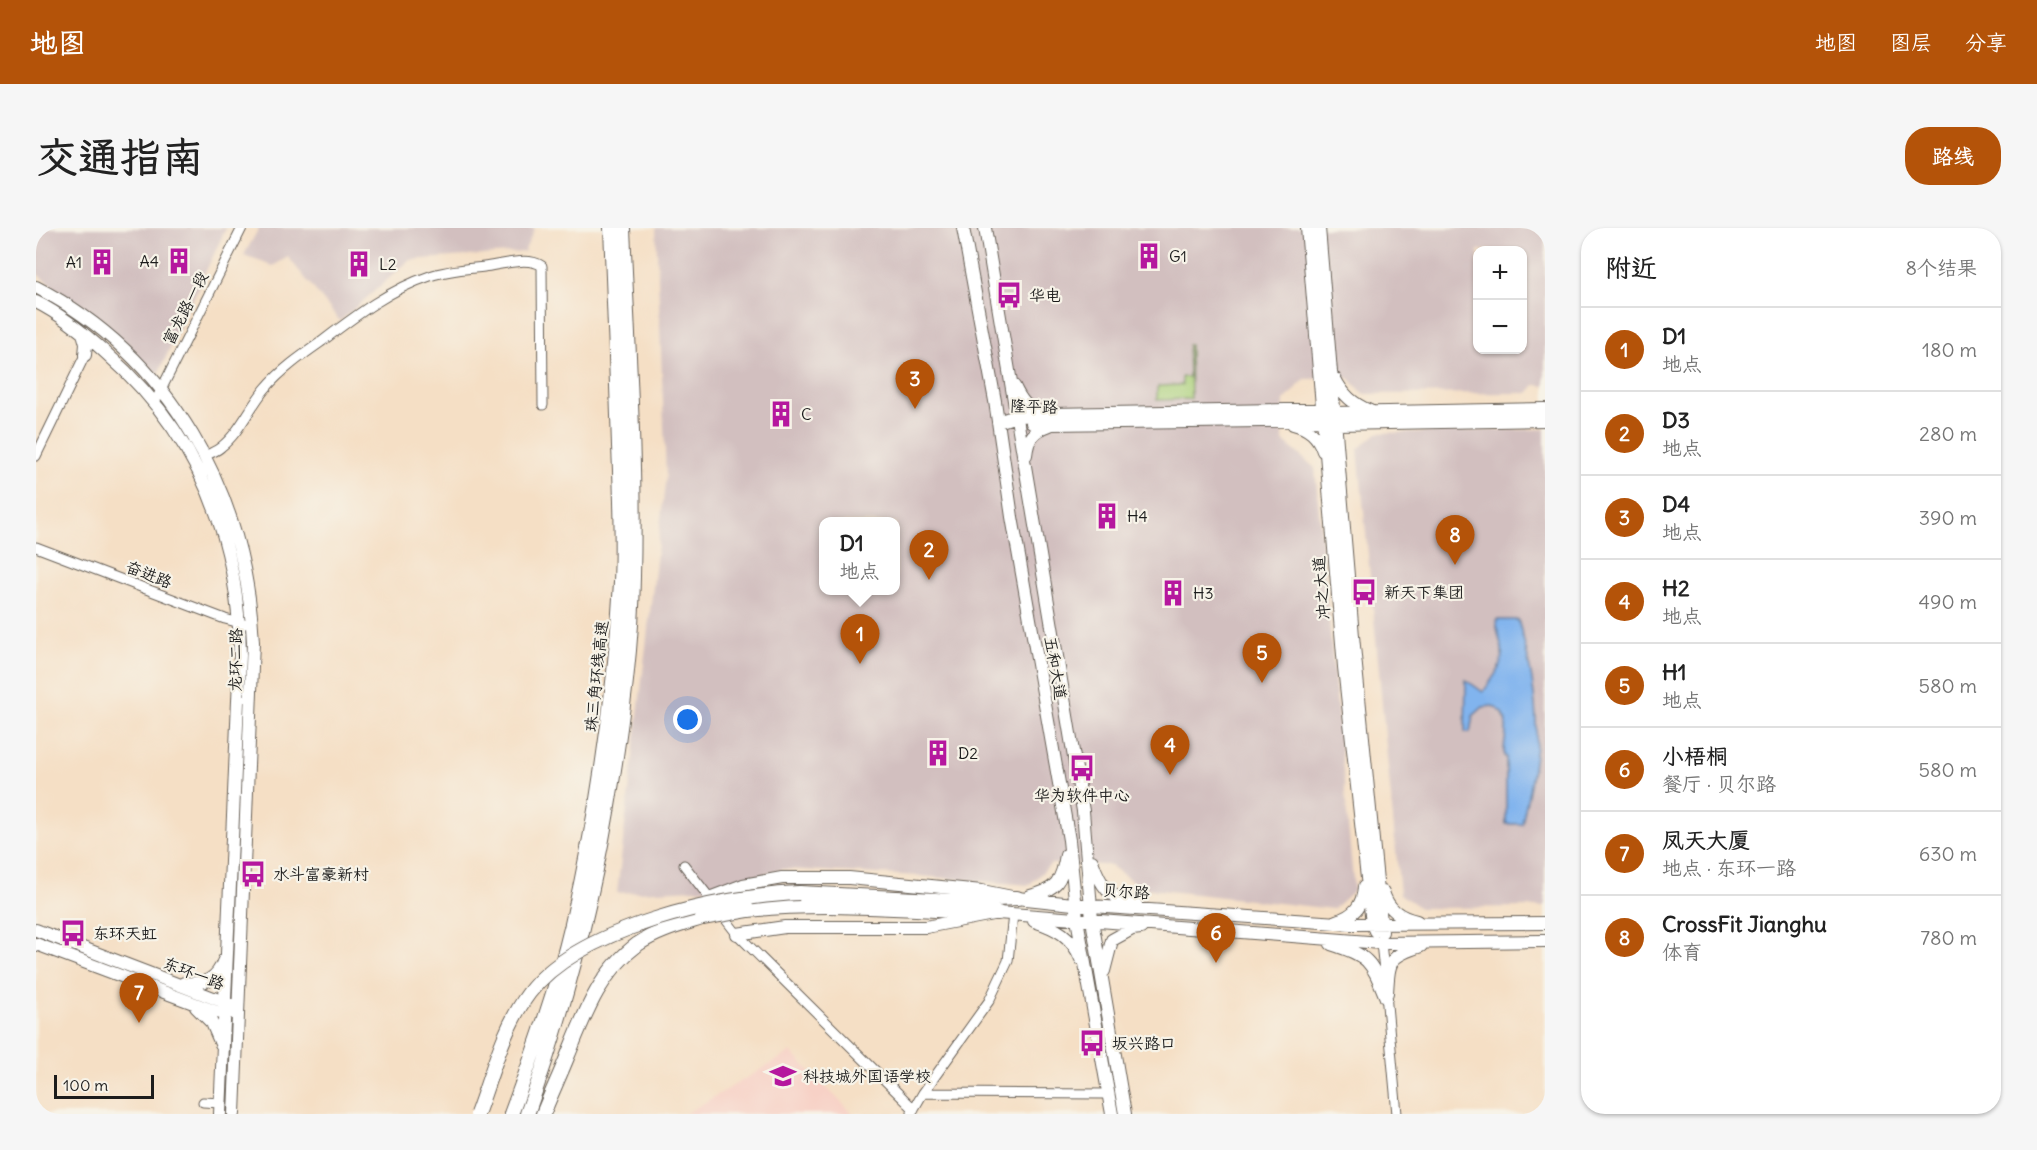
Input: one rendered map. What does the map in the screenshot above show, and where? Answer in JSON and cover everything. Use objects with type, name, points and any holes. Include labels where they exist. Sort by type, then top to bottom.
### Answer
[{"type":"highway","name":"珠三角环线高速","points":[[511,1114],[533,1054],[572,924],[606,748],[621,580],[621,486],[610,228]]},
{"type":"highway","name":"珠三角环线高速","points":[[527,1114],[571,979],[595,876],[617,750],[629,658],[634,484],[623,228]]},
{"type":"highway","points":[[477,1114],[518,1011],[537,984],[565,960],[605,939],[699,906],[769,894],[799,893],[954,902],[1017,898]]},
{"type":"highway","points":[[543,1114],[592,996],[604,977],[619,960],[658,933],[702,918],[772,907],[843,906],[998,913]]},
{"type":"main road","name":"五和大道","points":[[963,228],[1069,840],[1077,919],[1112,1114]]},
{"type":"main road","name":"五和大道","points":[[985,228],[1083,811],[1092,920],[1125,1114]]},
{"type":"main road","name":"冲之大道","points":[[1307,228],[1326,373],[1336,419],[1333,466]]},
{"type":"main road","name":"冲之大道","points":[[1319,228],[1326,373],[1322,415],[1333,466],[1354,646],[1371,869],[1381,943]]},
{"type":"main road","name":"龙环二路","points":[[36,287],[78,312],[99,329],[134,360],[162,390],[182,416],[205,456],[221,491],[237,536],[245,570],[252,624],[252,685],[234,1114]]},
{"type":"main road","name":"龙环二路","points":[[36,302],[72,324],[102,349],[166,416],[196,466],[217,515],[233,570],[239,624],[240,670],[221,1108]]},
{"type":"main road","points":[[83,333],[86,339],[85,356],[102,349]]},
{"type":"main road","points":[[1008,370],[1024,404],[1051,419],[1031,436],[1026,450],[1025,469]]},
{"type":"main road","points":[[1286,410],[1304,406],[1311,401],[1326,373],[1346,396],[1376,418],[1350,432],[1344,439],[1333,466]]},
{"type":"main road","name":"隆平路","points":[[1051,419],[1286,410],[1336,419],[1545,409]]},
{"type":"main road","name":"隆平路","points":[[998,422],[1016,419],[1277,421],[1322,415]]},
{"type":"main road","name":"隆平路","points":[[1376,418],[1545,420]]},
{"type":"main road","points":[[1277,421],[1310,431],[1333,466]]},
{"type":"main road","points":[[1017,898],[1041,893],[1053,887],[1064,872],[1069,840]]},
{"type":"main road","points":[[1086,846],[1101,882],[1108,892],[1129,902],[1164,910]]},
{"type":"main road","points":[[1331,922],[1344,919],[1357,910],[1363,898],[1371,869]]},
{"type":"main road","points":[[1371,869],[1390,908],[1409,919],[1436,924]]},
{"type":"main road","name":"贝尔路","points":[[709,898],[743,885],[782,878],[849,878],[982,891],[1017,898],[1092,906],[1331,922],[1436,924],[1541,921]]},
{"type":"main road","name":"贝尔路","points":[[737,934],[785,927],[926,927],[998,913],[1381,943],[1545,941]]},
{"type":"main road","points":[[1012,914],[1061,931],[1077,950],[1088,975]]},
{"type":"main road","points":[[1102,981],[1112,940],[1132,929],[1159,926]]},
{"type":"main road","name":"东环一路","points":[[36,930],[171,981],[225,1008]]},
{"type":"main road","points":[[1310,938],[1360,954],[1369,961],[1376,971],[1386,998]]},
{"type":"main road","points":[[1386,998],[1388,972],[1396,956],[1434,942]]},
{"type":"main road","name":"东环一路","points":[[36,944],[185,999],[239,1009]]},
{"type":"main road","points":[[171,981],[200,984],[211,981],[221,967],[228,945]]},
{"type":"main road","points":[[185,999],[212,1023],[220,1041],[223,1056]]},
{"type":"street","name":"富龙路一段","points":[[155,402],[242,228]]},
{"type":"street","points":[[205,456],[221,447],[233,435],[265,389],[294,361],[345,324],[390,294],[415,282],[430,276],[468,269],[519,263],[537,263],[542,266],[543,405]]},
{"type":"street","points":[[36,456],[85,356]]},
{"type":"street","name":"奋进路","points":[[36,547],[239,624],[252,624]]},
{"type":"street","points":[[684,865],[737,934],[912,1112],[923,1093],[990,1001],[1008,961],[1012,914]]},
{"type":"street","name":"冲之大道","points":[[1381,943],[1397,1114]]},
{"type":"street","points":[[923,1093],[1108,1094]]},
{"type":"street","points":[[203,1102],[221,1108]]},
{"type":"shaded area","points":[[36,228],[226,228],[158,374],[36,273]]},
{"type":"shaded area","points":[[259,228],[535,228],[524,252],[410,260],[340,321],[288,257],[273,266],[244,255]]},
{"type":"shaded area","points":[[656,228],[1545,228],[1545,386],[1535,385],[1528,393],[1364,394],[1349,378],[1305,379],[1284,401],[1283,441],[1315,468],[1354,890],[1333,909],[1141,888],[1110,865],[1051,864],[1029,885],[919,876],[783,869],[715,888],[617,893],[666,476]]},
{"type":"shaded area","points":[[1545,429],[1545,907],[1420,908],[1400,894],[1358,449],[1377,433]]},
{"type":"shaded area","name":"科技城外国语学校","points":[[791,1052],[853,1114],[685,1114]]},
{"type":"green space","points":[[1188,345],[1190,345],[1191,399],[1157,400],[1159,386],[1182,385],[1182,377],[1189,377]]},
{"type":"green space","points":[[245,639],[248,640],[234,986],[231,986]]},
{"type":"water","points":[[1497,620],[1518,620],[1526,650],[1534,698],[1536,745],[1522,824],[1506,824],[1506,757],[1504,750],[1506,729],[1503,713],[1493,706],[1483,707],[1473,716],[1470,732],[1465,732],[1466,680],[1483,692],[1497,672],[1501,661],[1502,649]]},
{"type":"place","name":"G1","points":[[1149,256]]},
{"type":"place","name":"A4","points":[[179,261]]},
{"type":"place","name":"A1","points":[[102,262]]},
{"type":"place","name":"L2","points":[[359,264]]},
{"type":"place","name":"华电","points":[[1009,295]]},
{"type":"place","name":"D4","points":[[915,409]]},
{"type":"place","name":"C","points":[[781,414]]},
{"type":"place","name":"H4","points":[[1107,516]]},
{"type":"place","name":"CrossFit Jianghu","points":[[1455,565]]},
{"type":"place","name":"D3","points":[[929,580]]},
{"type":"place","name":"新天下集团","points":[[1364,592]]},
{"type":"place","name":"H3","points":[[1173,593]]},
{"type":"place","name":"D1","points":[[860,664]]},
{"type":"place","name":"H1","points":[[1262,683]]},
{"type":"place","name":"D2","points":[[938,753]]},
{"type":"place","name":"华为软件中心","points":[[1082,768]]},
{"type":"place","name":"H2","points":[[1170,775]]},
{"type":"place","name":"水斗富豪新村","points":[[253,874]]},
{"type":"place","name":"东环天虹","points":[[73,933]]},
{"type":"place","name":"小梧桐","points":[[1216,963]]},
{"type":"place","name":"凤天大厦","points":[[139,1023]]},
{"type":"place","name":"坂兴路口","points":[[1092,1043]]},
{"type":"place","name":"科技城外国语学校","points":[[783,1076]]}]
